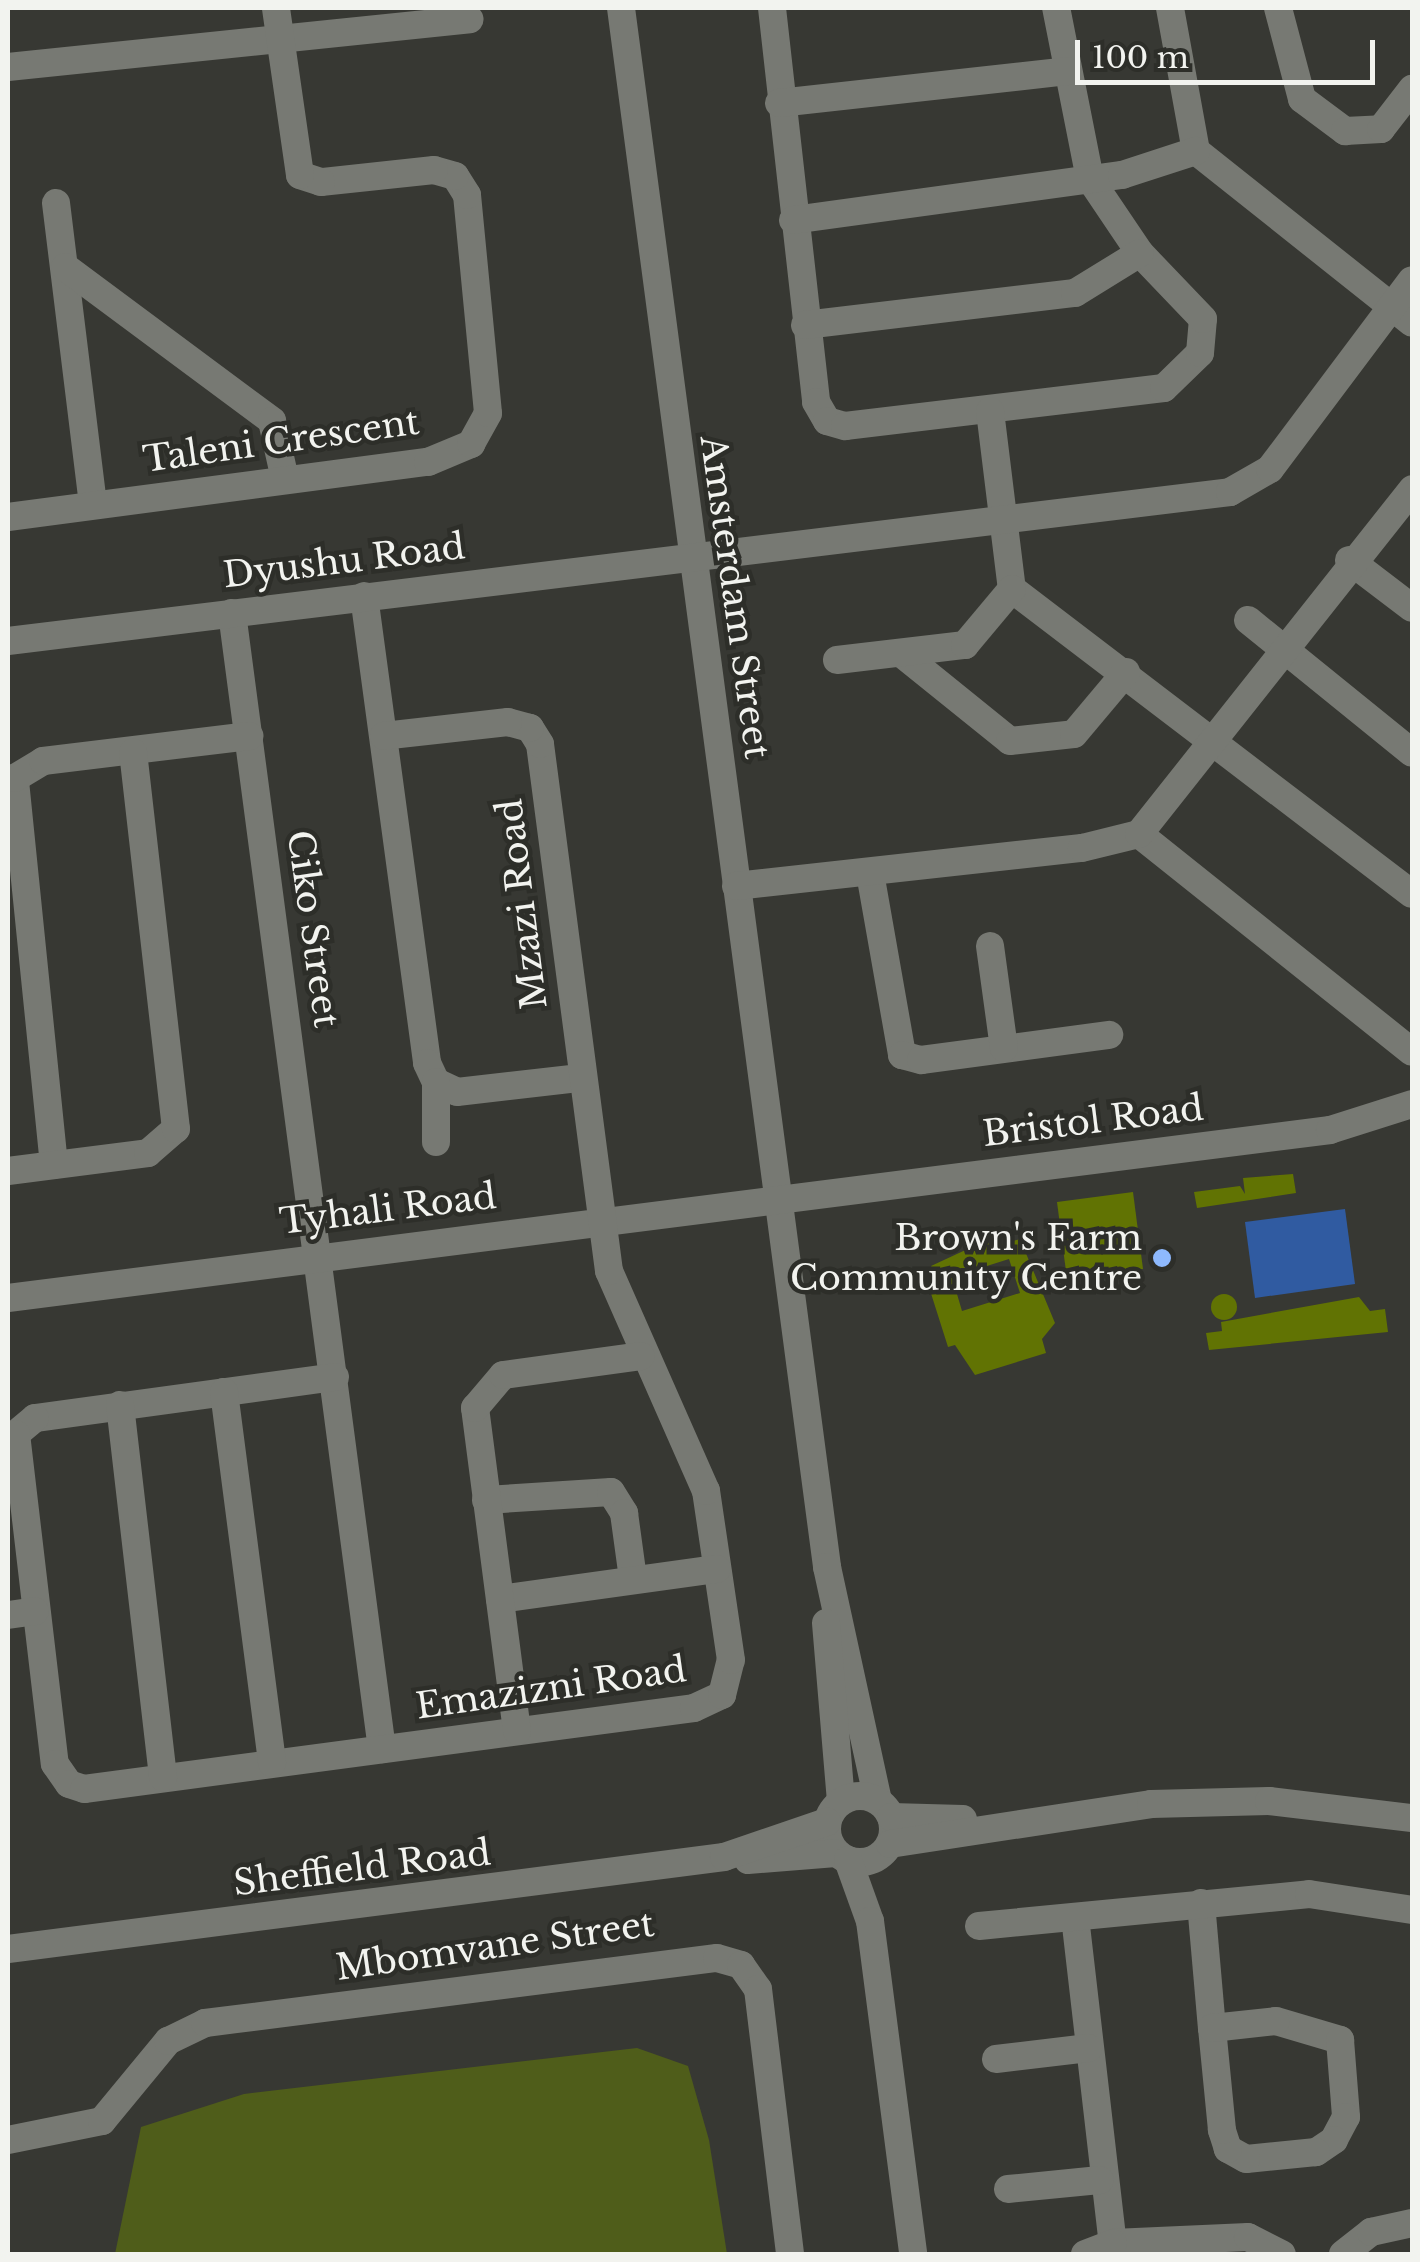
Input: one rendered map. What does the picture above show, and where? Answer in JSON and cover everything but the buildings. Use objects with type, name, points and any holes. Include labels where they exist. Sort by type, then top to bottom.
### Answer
[{"type":"street","points":[[276,8],[279,38]]},
{"type":"street","name":"Amsterdam Street","points":[[621,8],[690,556],[827,1567]]},
{"type":"street","points":[[772,8],[805,325],[816,402],[828,421],[990,410],[1164,388],[1194,367],[1202,320],[1140,253],[1090,179],[1056,8]]},
{"type":"street","points":[[1170,8],[1196,151],[1402,315]]},
{"type":"street","points":[[1278,8],[1302,99],[1346,131],[1362,136],[1381,128],[1412,88]]},
{"type":"street","points":[[8,67],[470,20]]},
{"type":"street","name":"Taleni Crescent","points":[[8,517],[428,462],[471,444],[488,412],[466,196],[455,176],[434,170],[321,182],[300,176],[279,38]]},
{"type":"street","points":[[779,102],[1067,71]]},
{"type":"street","points":[[792,220],[1090,179],[1196,151]]},
{"type":"street","points":[[56,203],[93,505]]},
{"type":"street","points":[[805,325],[1075,293],[1140,253]]},
{"type":"street","points":[[65,266],[272,421],[285,480]]},
{"type":"street","name":"Dyushu Road","points":[[8,641],[1252,485],[1402,315],[1412,280]]},
{"type":"street","points":[[990,410],[1012,588],[1412,894]]},
{"type":"street","points":[[736,886],[870,872],[1139,834],[1349,560],[1412,489]]},
{"type":"street","points":[[1349,560],[1412,608]]},
{"type":"street","points":[[837,660],[965,645],[1012,588]]},
{"type":"street","points":[[364,596],[427,1064],[436,1082],[436,1142]]},
{"type":"street","name":"Ciko Street","points":[[232,613],[382,1748]]},
{"type":"street","points":[[1248,620],[1412,753]]},
{"type":"street","points":[[901,653],[1010,742],[1074,734],[1126,672]]},
{"type":"street","name":"Mzazi Road","points":[[384,736],[508,722],[530,728],[540,744],[601,1220]]},
{"type":"street","points":[[54,1164],[12,788],[30,764],[250,736]]},
{"type":"street","points":[[8,1171],[148,1153],[176,1129],[132,752]]},
{"type":"street","points":[[1139,834],[1412,1052]]},
{"type":"street","points":[[870,872],[902,1055],[920,1060],[1110,1035]]},
{"type":"street","points":[[990,946],[1004,1048]]},
{"type":"street","points":[[436,1082],[458,1092],[580,1078]]},
{"type":"street","name":"Bristol Road","points":[[778,1197],[1330,1130],[1412,1104]]},
{"type":"street","name":"Tyhali Road","points":[[8,1298],[778,1197]]},
{"type":"street","name":"Emazizni Road","points":[[21,1613],[58,1774],[84,1789],[694,1708],[722,1695],[730,1660],[700,1475],[641,1356],[614,1290],[601,1220]]},
{"type":"street","points":[[517,1731],[475,1408],[489,1382],[518,1371],[641,1356]]},
{"type":"street","points":[[21,1613],[16,1434],[35,1418],[335,1378]]},
{"type":"street","points":[[224,1392],[272,1764]]},
{"type":"street","points":[[120,1405],[163,1778]]},
{"type":"street","points":[[486,1500],[611,1492],[624,1513],[633,1579]]},
{"type":"street","points":[[827,1567],[834,1812],[842,1857],[870,1922],[913,2254]]},
{"type":"street","points":[[827,1567],[884,1830],[870,1922]]},
{"type":"street","points":[[500,1598],[717,1568]]},
{"type":"street","points":[[884,1830],[994,1823],[1151,1804],[1269,1801],[1412,1818]]},
{"type":"street","name":"Sheffield Road","points":[[724,1857],[834,1812],[884,1830]]},
{"type":"street","name":"Sheffield Road","points":[[8,1949],[724,1857],[842,1857],[884,1830]]},
{"type":"street","points":[[979,1926],[1309,1894],[1412,1910]]},
{"type":"street","points":[[1201,1903],[1212,2028],[1228,2148],[1246,2159],[1316,2152],[1334,2140],[1346,2117],[1340,2040],[1276,2020],[1212,2028]]},
{"type":"street","points":[[1074,1917],[1100,2180],[1113,2243]]},
{"type":"street","name":"Mbomvane Street","points":[[8,2140],[102,2121],[168,2040],[205,2022],[717,1958],[741,1965],[758,1989],[790,2254]]},
{"type":"street","points":[[996,2060],[1088,2048]]},
{"type":"street","points":[[1008,2188],[1100,2180]]},
{"type":"street","points":[[1343,2254],[1371,2232],[1412,2223]]},
{"type":"street","points":[[1085,2254],[1113,2243],[1257,2238],[1282,2254]]},
{"type":"green space","points":[[637,2048],[688,2066],[709,2140],[727,2254],[115,2254],[141,2127],[244,2094]]},
{"type":"water","points":[[1345,1209],[1355,1284],[1255,1298],[1245,1222]]},
{"type":"place","name":"Brown's Farm Community Centre","points":[[1162,1258]]}]
